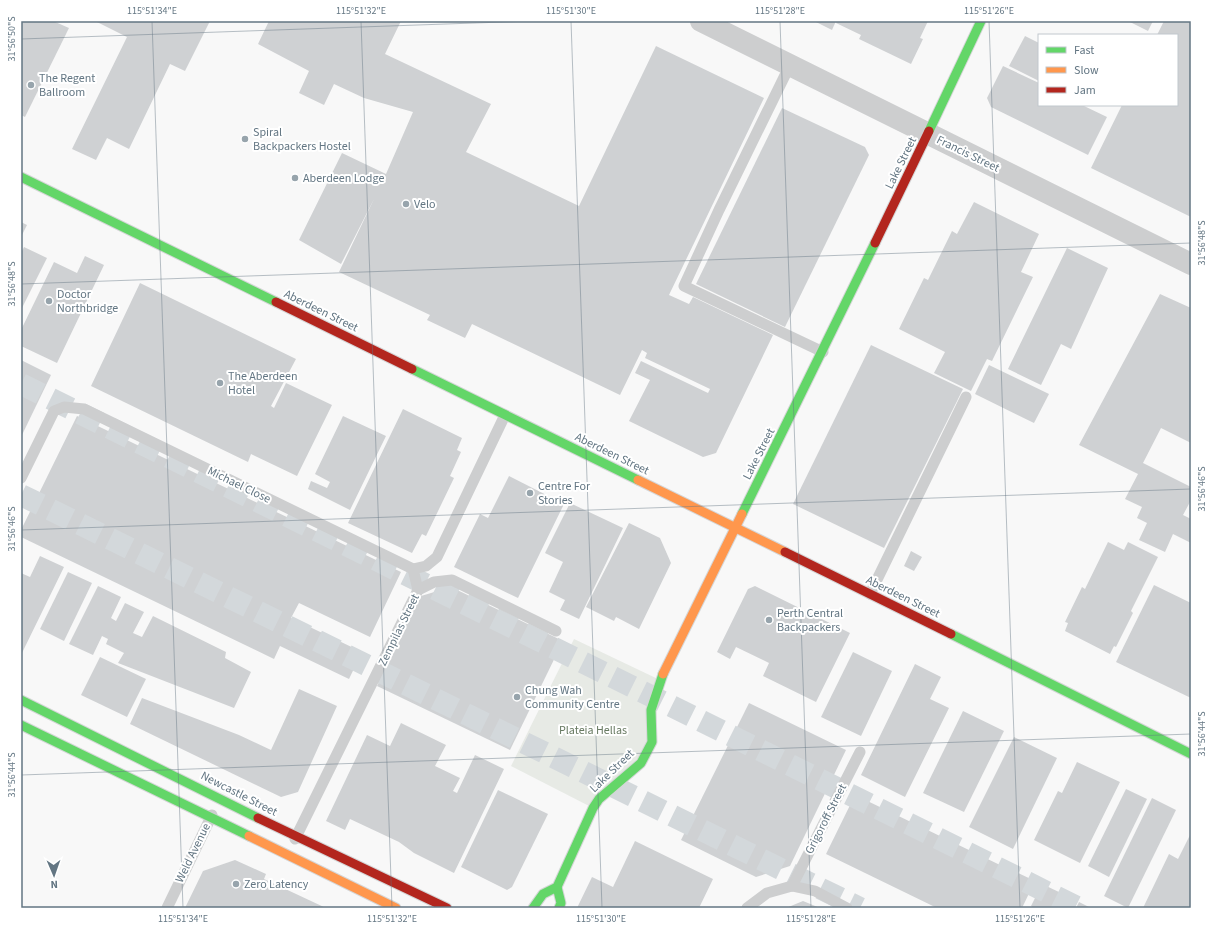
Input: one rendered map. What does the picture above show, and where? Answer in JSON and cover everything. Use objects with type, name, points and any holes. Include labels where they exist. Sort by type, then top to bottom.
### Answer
[{"type":"street","name":"Francis Street","points":[[701,21],[1191,264]]},
{"type":"street","name":"Lake Street","points":[[557,887],[592,808],[599,799],[641,763],[652,742],[651,710],[660,680],[823,352],[981,21]]},
{"type":"street","name":"Aberdeen Street","points":[[21,177],[870,594],[1191,754]]},
{"type":"street","name":"Newcastle Street","points":[[21,700],[296,837],[447,908]]},
{"type":"street","points":[[21,725],[286,856],[396,908]]},
{"type":"street","points":[[533,908],[543,894],[557,887],[561,903],[559,908]]},
{"type":"lane","points":[[790,65],[719,210],[684,286],[823,352]]},
{"type":"lane","points":[[870,594],[966,397]]},
{"type":"lane","name":"Michael Close","points":[[21,478],[54,411],[64,407],[84,409],[413,569]]},
{"type":"lane","points":[[413,569],[426,566],[436,557],[505,415]]},
{"type":"lane","name":"Zempilas Street","points":[[286,856],[418,590],[413,569]]},
{"type":"lane","points":[[418,590],[434,582],[452,580],[556,631]]},
{"type":"lane","name":"Grigoroff Street","points":[[792,886],[860,752]]},
{"type":"lane","name":"Weld Avenue","points":[[167,908],[220,798]]},
{"type":"lane","points":[[747,908],[767,894],[792,886],[815,891],[847,908]]},
{"type":"green space","name":"Plateia Hellas","points":[[574,639],[660,680],[651,743],[593,808],[511,766]]},
{"type":"building","name":"The Regent Ballroom","points":[[21,21],[53,21],[69,28],[25,117],[21,115]]},
{"type":"building","points":[[95,21],[210,21],[185,71],[170,64],[129,149],[107,138],[96,160],[72,149],[127,37]]},
{"type":"building","points":[[269,21],[401,21],[385,54],[491,104],[466,152],[579,206],[656,46],[764,98],[669,295],[689,304],[693,297],[773,335],[716,453],[703,457],[629,421],[650,380],[635,373],[641,361],[708,393],[710,389],[645,358],[647,353],[642,350],[620,395],[472,324],[465,338],[427,320],[430,315],[339,272],[374,199],[341,264],[299,240],[342,153],[386,174],[413,112],[364,98],[334,84],[324,105],[299,93],[309,71],[258,44]]},
{"type":"building","points":[[814,21],[836,21],[832,30]]},
{"type":"building","points":[[837,21],[928,21],[920,38],[923,39],[911,64],[859,39],[861,35],[836,23]]},
{"type":"building","points":[[1128,21],[1153,21],[1148,31]]},
{"type":"building","points":[[1164,21],[1191,21],[1191,217],[1091,168],[1122,106],[1178,106],[1178,34],[1158,34]]},
{"type":"building","points":[[1025,36],[1038,42],[1038,80],[1009,66]]},
{"type":"building","points":[[1003,66],[1038,83],[1038,106],[1084,106],[1107,117],[1088,155],[991,107],[987,98]]},
{"type":"building","points":[[782,108],[865,147],[869,155],[785,327],[696,284]]},
{"type":"building","points":[[974,202],[1039,234],[1021,272],[1033,277],[992,361],[987,359],[971,391],[934,373],[945,352],[899,329],[924,278],[928,280],[952,231],[957,234]]},
{"type":"building","points":[[21,222],[27,225],[21,237]]},
{"type":"building","points":[[24,247],[47,258],[21,310],[21,253]]},
{"type":"building","points":[[1067,248],[1108,268],[1071,349],[1061,344],[1041,385],[1008,369]]},
{"type":"building","points":[[85,256],[104,265],[57,363],[21,346],[21,330],[54,262],[77,273]]},
{"type":"building","points":[[140,283],[296,359],[271,406],[274,408],[286,383],[332,405],[297,476],[251,454],[248,462],[91,386]]},
{"type":"building","points":[[1160,294],[1191,308],[1191,443],[1161,428],[1143,463],[1191,487],[1191,503],[1190,502],[1183,515],[1191,519],[1191,543],[1173,534],[1165,552],[1139,540],[1147,523],[1137,518],[1142,507],[1125,499],[1138,474],[1079,445]]},
{"type":"building","points":[[871,345],[963,389],[884,548],[793,504]]},
{"type":"building","points":[[21,360],[51,375],[21,437]]},
{"type":"building","points":[[989,365],[1049,394],[1034,423],[975,394]]},
{"type":"building","points":[[403,409],[462,438],[457,450],[461,452],[450,476],[454,478],[426,536],[422,534],[412,553],[348,523]]},
{"type":"building","points":[[77,416],[401,572],[370,637],[299,603],[291,618],[362,652],[349,679],[280,646],[274,659],[21,537],[21,530]]},
{"type":"building","points":[[343,416],[386,436],[350,510],[308,489],[311,481],[327,488],[330,482],[315,474]]},
{"type":"building","points":[[509,476],[564,504],[518,598],[454,567],[480,514],[488,518]]},
{"type":"building","points":[[570,503],[623,528],[579,619],[560,610],[565,600],[549,592],[563,562],[545,553]]},
{"type":"building","points":[[629,523],[660,538],[671,563],[639,629],[616,617],[614,621],[586,607]]},
{"type":"building","points":[[1108,542],[1124,550],[1128,542],[1158,557],[1131,611],[1133,613],[1116,647],[1114,646],[1110,654],[1065,631],[1068,623],[1065,622],[1082,587],[1085,589]]},
{"type":"building","points":[[911,551],[922,557],[914,571],[904,566]]},
{"type":"building","points":[[40,556],[64,567],[21,655],[21,573],[30,577]]},
{"type":"building","points":[[68,572],[92,583],[64,641],[40,629]]},
{"type":"building","points":[[1154,585],[1191,603],[1191,698],[1116,662]]},
{"type":"building","points":[[98,586],[121,597],[111,618],[116,621],[125,603],[144,612],[133,633],[142,637],[153,616],[226,652],[225,658],[251,672],[234,708],[118,663],[124,653],[106,644],[108,639],[102,636],[93,655],[69,644]]},
{"type":"building","points":[[755,586],[850,633],[816,702],[763,676],[769,663],[736,647],[730,659],[717,652],[748,589]]},
{"type":"building","points":[[451,587],[563,641],[510,750],[377,686],[421,596]]},
{"type":"building","points":[[853,652],[892,671],[861,736],[821,717]]},
{"type":"building","points":[[100,657],[146,679],[127,717],[81,695]]},
{"type":"building","points":[[915,664],[941,677],[930,699],[949,708],[905,797],[861,775]]},
{"type":"building","points":[[299,689],[337,706],[298,792],[281,797],[130,724],[142,698],[239,735],[271,750]]},
{"type":"building","points":[[749,703],[846,750],[790,866],[756,877],[681,840]]},
{"type":"building","points":[[963,711],[1004,731],[964,812],[923,793]]},
{"type":"building","points":[[401,723],[446,745],[435,766],[460,778],[453,791],[457,793],[475,755],[504,769],[454,873],[414,853],[399,842],[350,819],[345,830],[326,821],[367,735],[390,746]]},
{"type":"building","points":[[1014,737],[1057,758],[1013,849],[969,827]]},
{"type":"building","points":[[1077,762],[1120,782],[1080,863],[1034,840],[1058,791],[1062,793]]},
{"type":"building","points":[[1126,789],[1147,799],[1109,877],[1088,866]]},
{"type":"building","points":[[498,790],[548,814],[512,887],[507,890],[461,867]]},
{"type":"building","points":[[855,795],[1000,865],[998,871],[1009,877],[1012,870],[1035,881],[1022,908],[937,908],[826,854]]},
{"type":"building","points":[[1152,798],[1176,810],[1128,908],[1104,896]]},
{"type":"building","points":[[1191,833],[1191,908],[1143,908],[1169,854],[1178,859]]},
{"type":"building","points":[[635,841],[713,879],[699,908],[577,908],[592,877],[613,887]]},
{"type":"building","name":"Zero Latency","points":[[235,860],[266,874],[264,879],[326,908],[185,908],[203,871]]},
{"type":"building","points":[[1042,884],[1078,901],[1074,908],[1034,908],[1031,906]]},
{"type":"building","points":[[803,901],[820,908],[786,908]]},
{"type":"building","points":[[1079,902],[1091,908],[1076,908]]},
{"type":"tunnel","points":[[21,384],[1079,908]]},
{"type":"tunnel","points":[[21,495],[860,908]]},
{"type":"traffic: fast","points":[[929,131],[981,21]]},
{"type":"traffic: fast","points":[[21,177],[276,302]]},
{"type":"traffic: fast","points":[[742,514],[875,243]]},
{"type":"traffic: fast","points":[[412,369],[638,480]]},
{"type":"traffic: fast","points":[[951,634],[1191,754]]},
{"type":"traffic: fast","points":[[533,908],[543,894],[557,887],[593,808],[599,799],[641,763],[652,742],[651,710],[663,674]]},
{"type":"traffic: fast","points":[[21,700],[258,818]]},
{"type":"traffic: fast","points":[[21,725],[249,836]]},
{"type":"traffic: fast","points":[[557,887],[561,903],[559,908]]},
{"type":"traffic: slow","points":[[638,480],[785,552]]},
{"type":"traffic: slow","points":[[663,674],[742,514]]},
{"type":"traffic: slow","points":[[249,836],[396,908]]},
{"type":"traffic: jam","points":[[875,243],[929,131]]},
{"type":"traffic: jam","points":[[276,302],[412,369]]},
{"type":"traffic: jam","points":[[785,552],[951,634]]},
{"type":"traffic: jam","points":[[258,818],[447,908]]},
{"type":"place","name":"The Regent Ballroom","points":[[31,85]]},
{"type":"place","name":"Spiral Backpackers Hostel","points":[[245,139]]},
{"type":"place","name":"Aberdeen Lodge","points":[[295,178]]},
{"type":"place","name":"Velo","points":[[406,204]]},
{"type":"place","name":"Doctor Northbridge","points":[[49,301]]},
{"type":"place","name":"The Aberdeen Hotel","points":[[220,383]]},
{"type":"place","name":"Centre For Stories","points":[[530,493]]},
{"type":"place","name":"Perth Central Backpackers","points":[[769,620]]},
{"type":"place","name":"Chung Wah Community Centre","points":[[517,697]]},
{"type":"place","name":"Zero Latency","points":[[236,884]]}]
